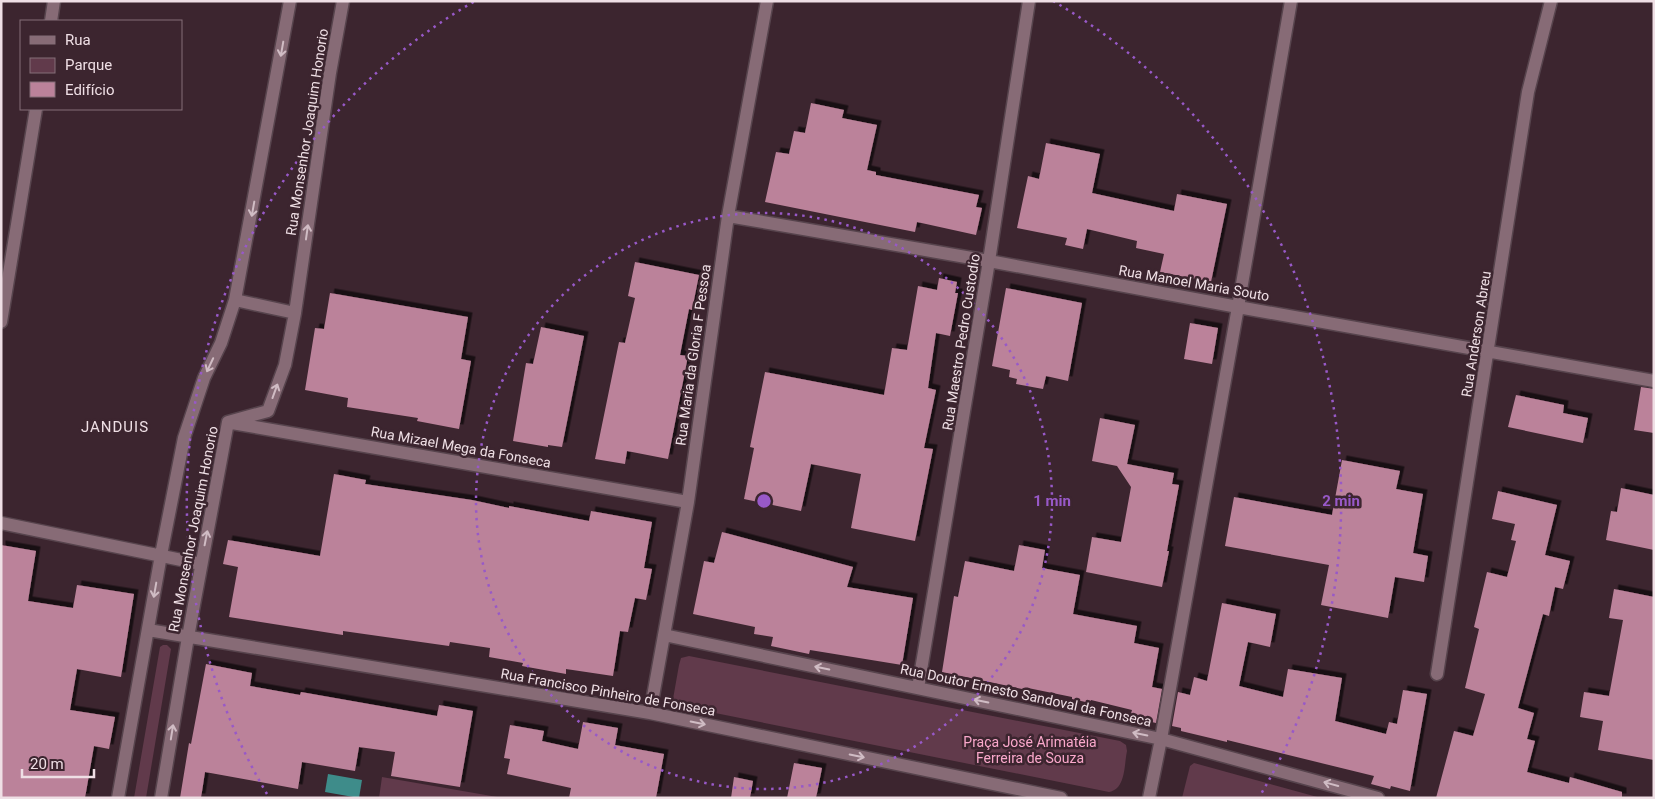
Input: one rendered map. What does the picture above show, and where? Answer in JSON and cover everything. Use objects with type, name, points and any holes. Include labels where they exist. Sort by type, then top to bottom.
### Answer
[{"type":"street","points":[[51,20],[54,1]]},
{"type":"street","name":"Rua Monsenhor Joaquim Honorio","points":[[118,798],[161,555],[184,438],[204,378],[221,343],[235,300],[290,1]]},
{"type":"street","name":"Rua Monsenhor Joaquim Honorio","points":[[161,798],[201,564],[228,422],[268,411],[285,365],[295,312],[342,1]]},
{"type":"street","name":"Rua Maria da Gloria F Pessoa","points":[[650,713],[688,502],[728,216],[767,1]]},
{"type":"street","name":"Rua Maestro Pedro Custodio","points":[[918,688],[989,261],[1029,1]]},
{"type":"street","points":[[1149,798],[1291,1]]},
{"type":"street","name":"Rua Anderson Abreu","points":[[1437,674],[1528,92],[1551,1]]},
{"type":"street","points":[[1,322],[36,110]]},
{"type":"street","name":"Rua Manoel Maria Souto","points":[[728,216],[1654,381]]},
{"type":"street","points":[[235,300],[295,312]]},
{"type":"street","name":"Rua Mizael Mega da Fonseca","points":[[228,422],[688,502]]},
{"type":"street","points":[[1,523],[201,564]]},
{"type":"street","name":"Rua Francisco Pinheiro de Fonseca","points":[[148,630],[650,713],[1061,798]]},
{"type":"street","name":"Rua Doutor Ernesto Sandoval da Fonseca","points":[[664,635],[1161,739],[1378,798]]},
{"type":"green space","points":[[167,645],[171,649],[146,798],[134,798],[160,647]]},
{"type":"green space","name":"Praça José Arimatéia Ferreira de Souza","points":[[689,656],[1120,741],[1126,745],[1127,751],[1123,776],[1119,786],[1109,792],[680,706],[675,704],[673,699],[679,665],[681,658]]},
{"type":"green space","points":[[1194,763],[1321,798],[1182,798],[1190,766]]},
{"type":"green space","points":[[382,777],[503,798],[379,798]]},
{"type":"water","points":[[328,774],[362,780],[359,798],[325,792]]},
{"type":"building","points":[[811,103],[844,110],[842,118],[877,125],[867,170],[876,172],[876,175],[979,195],[976,207],[982,208],[976,235],[917,222],[915,232],[765,202],[776,152],[789,154],[794,131],[805,133]]},
{"type":"building","points":[[1046,143],[1100,154],[1092,193],[1174,211],[1177,194],[1227,204],[1211,282],[1160,272],[1164,254],[1136,248],[1137,241],[1087,229],[1083,249],[1065,245],[1067,238],[1017,228],[1028,176],[1039,179]]},
{"type":"building","points":[[635,262],[699,275],[692,310],[689,309],[680,355],[688,356],[668,459],[627,451],[625,464],[595,459],[619,342],[625,343],[635,298],[628,296]]},
{"type":"building","points":[[939,278],[957,282],[955,293],[958,293],[950,336],[936,333],[928,388],[936,390],[924,448],[933,449],[915,541],[851,528],[861,474],[811,464],[801,511],[744,499],[754,448],[750,447],[765,372],[884,395],[892,348],[907,350],[918,286],[937,290]]},
{"type":"building","points":[[1006,288],[1082,303],[1068,381],[1046,376],[1043,389],[1016,384],[1017,379],[1009,377],[1010,370],[992,366]]},
{"type":"building","points":[[330,293],[468,317],[461,359],[471,361],[459,429],[417,421],[418,418],[347,407],[348,398],[305,390],[315,328],[324,329]]},
{"type":"building","points":[[1190,323],[1218,328],[1212,364],[1184,359]]},
{"type":"building","points":[[541,327],[584,336],[562,447],[548,445],[548,447],[513,441],[526,363],[533,364]]},
{"type":"building","points":[[1641,387],[1654,389],[1654,433],[1634,430]]},
{"type":"building","points":[[1516,395],[1564,405],[1563,413],[1588,418],[1583,443],[1508,427]]},
{"type":"building","points":[[1100,418],[1135,425],[1127,464],[1174,473],[1172,484],[1179,485],[1162,587],[1086,572],[1092,537],[1121,542],[1131,487],[1117,466],[1092,461]]},
{"type":"building","points":[[1342,460],[1400,471],[1396,489],[1423,494],[1413,553],[1428,556],[1424,582],[1395,577],[1388,618],[1321,605],[1329,565],[1225,546],[1234,497],[1332,515]]},
{"type":"building","points":[[334,474],[366,480],[365,484],[472,500],[509,508],[509,506],[589,521],[591,511],[652,522],[644,568],[652,569],[646,600],[635,598],[628,632],[620,631],[613,676],[566,669],[566,674],[522,666],[523,663],[489,657],[490,648],[450,642],[449,646],[343,631],[343,635],[229,617],[238,567],[223,564],[228,540],[320,556]]},
{"type":"building","points":[[1621,488],[1654,495],[1654,550],[1606,540],[1611,511],[1617,512]]},
{"type":"building","points":[[1498,491],[1557,505],[1545,555],[1570,561],[1563,589],[1555,587],[1549,616],[1543,614],[1518,708],[1534,713],[1527,739],[1535,741],[1527,772],[1569,783],[1570,777],[1622,792],[1622,798],[1436,798],[1454,731],[1473,736],[1485,694],[1465,688],[1479,629],[1474,627],[1487,572],[1507,577],[1516,541],[1511,540],[1515,524],[1492,519]]},
{"type":"building","points":[[722,532],[853,567],[847,587],[913,598],[902,665],[810,650],[809,654],[771,646],[773,637],[754,634],[755,627],[693,614],[704,561],[714,563]]},
{"type":"building","points":[[1,545],[36,551],[28,601],[73,608],[77,585],[134,594],[121,677],[77,669],[70,710],[115,717],[109,749],[94,746],[85,798],[1,798]]},
{"type":"building","points":[[1019,545],[1045,550],[1042,568],[1080,575],[1073,614],[1137,626],[1134,643],[1159,648],[1152,687],[1162,689],[1156,723],[1130,717],[1132,710],[1091,700],[1090,703],[1072,699],[1072,697],[1028,688],[1027,690],[942,672],[954,596],[958,597],[965,561],[1014,571]]},
{"type":"building","points":[[1614,589],[1654,597],[1654,760],[1598,750],[1603,721],[1580,717],[1584,692],[1609,696],[1623,620],[1609,618]]},
{"type":"building","points":[[1222,603],[1276,614],[1270,647],[1248,642],[1239,686],[1283,697],[1288,669],[1342,678],[1335,721],[1386,734],[1389,722],[1397,724],[1403,690],[1427,694],[1410,791],[1391,786],[1390,789],[1371,784],[1374,776],[1227,740],[1227,742],[1181,731],[1181,728],[1172,726],[1178,692],[1190,695],[1194,677],[1207,681]]},
{"type":"building","points":[[206,664],[252,673],[250,686],[300,695],[301,692],[437,716],[439,705],[473,711],[460,787],[391,776],[395,752],[359,747],[355,771],[302,762],[298,789],[205,772],[201,798],[180,798],[189,743],[191,744]]},
{"type":"building","points":[[583,722],[618,728],[615,745],[664,754],[656,798],[569,798],[571,788],[507,774],[510,759],[504,758],[510,725],[544,731],[542,741],[578,749]]},
{"type":"building","points":[[794,763],[822,768],[816,798],[787,798]]},
{"type":"building","points":[[734,777],[753,781],[750,798],[731,798]]},
{"type":"district","name":"JANDUIS","points":[[115,427]]}]
